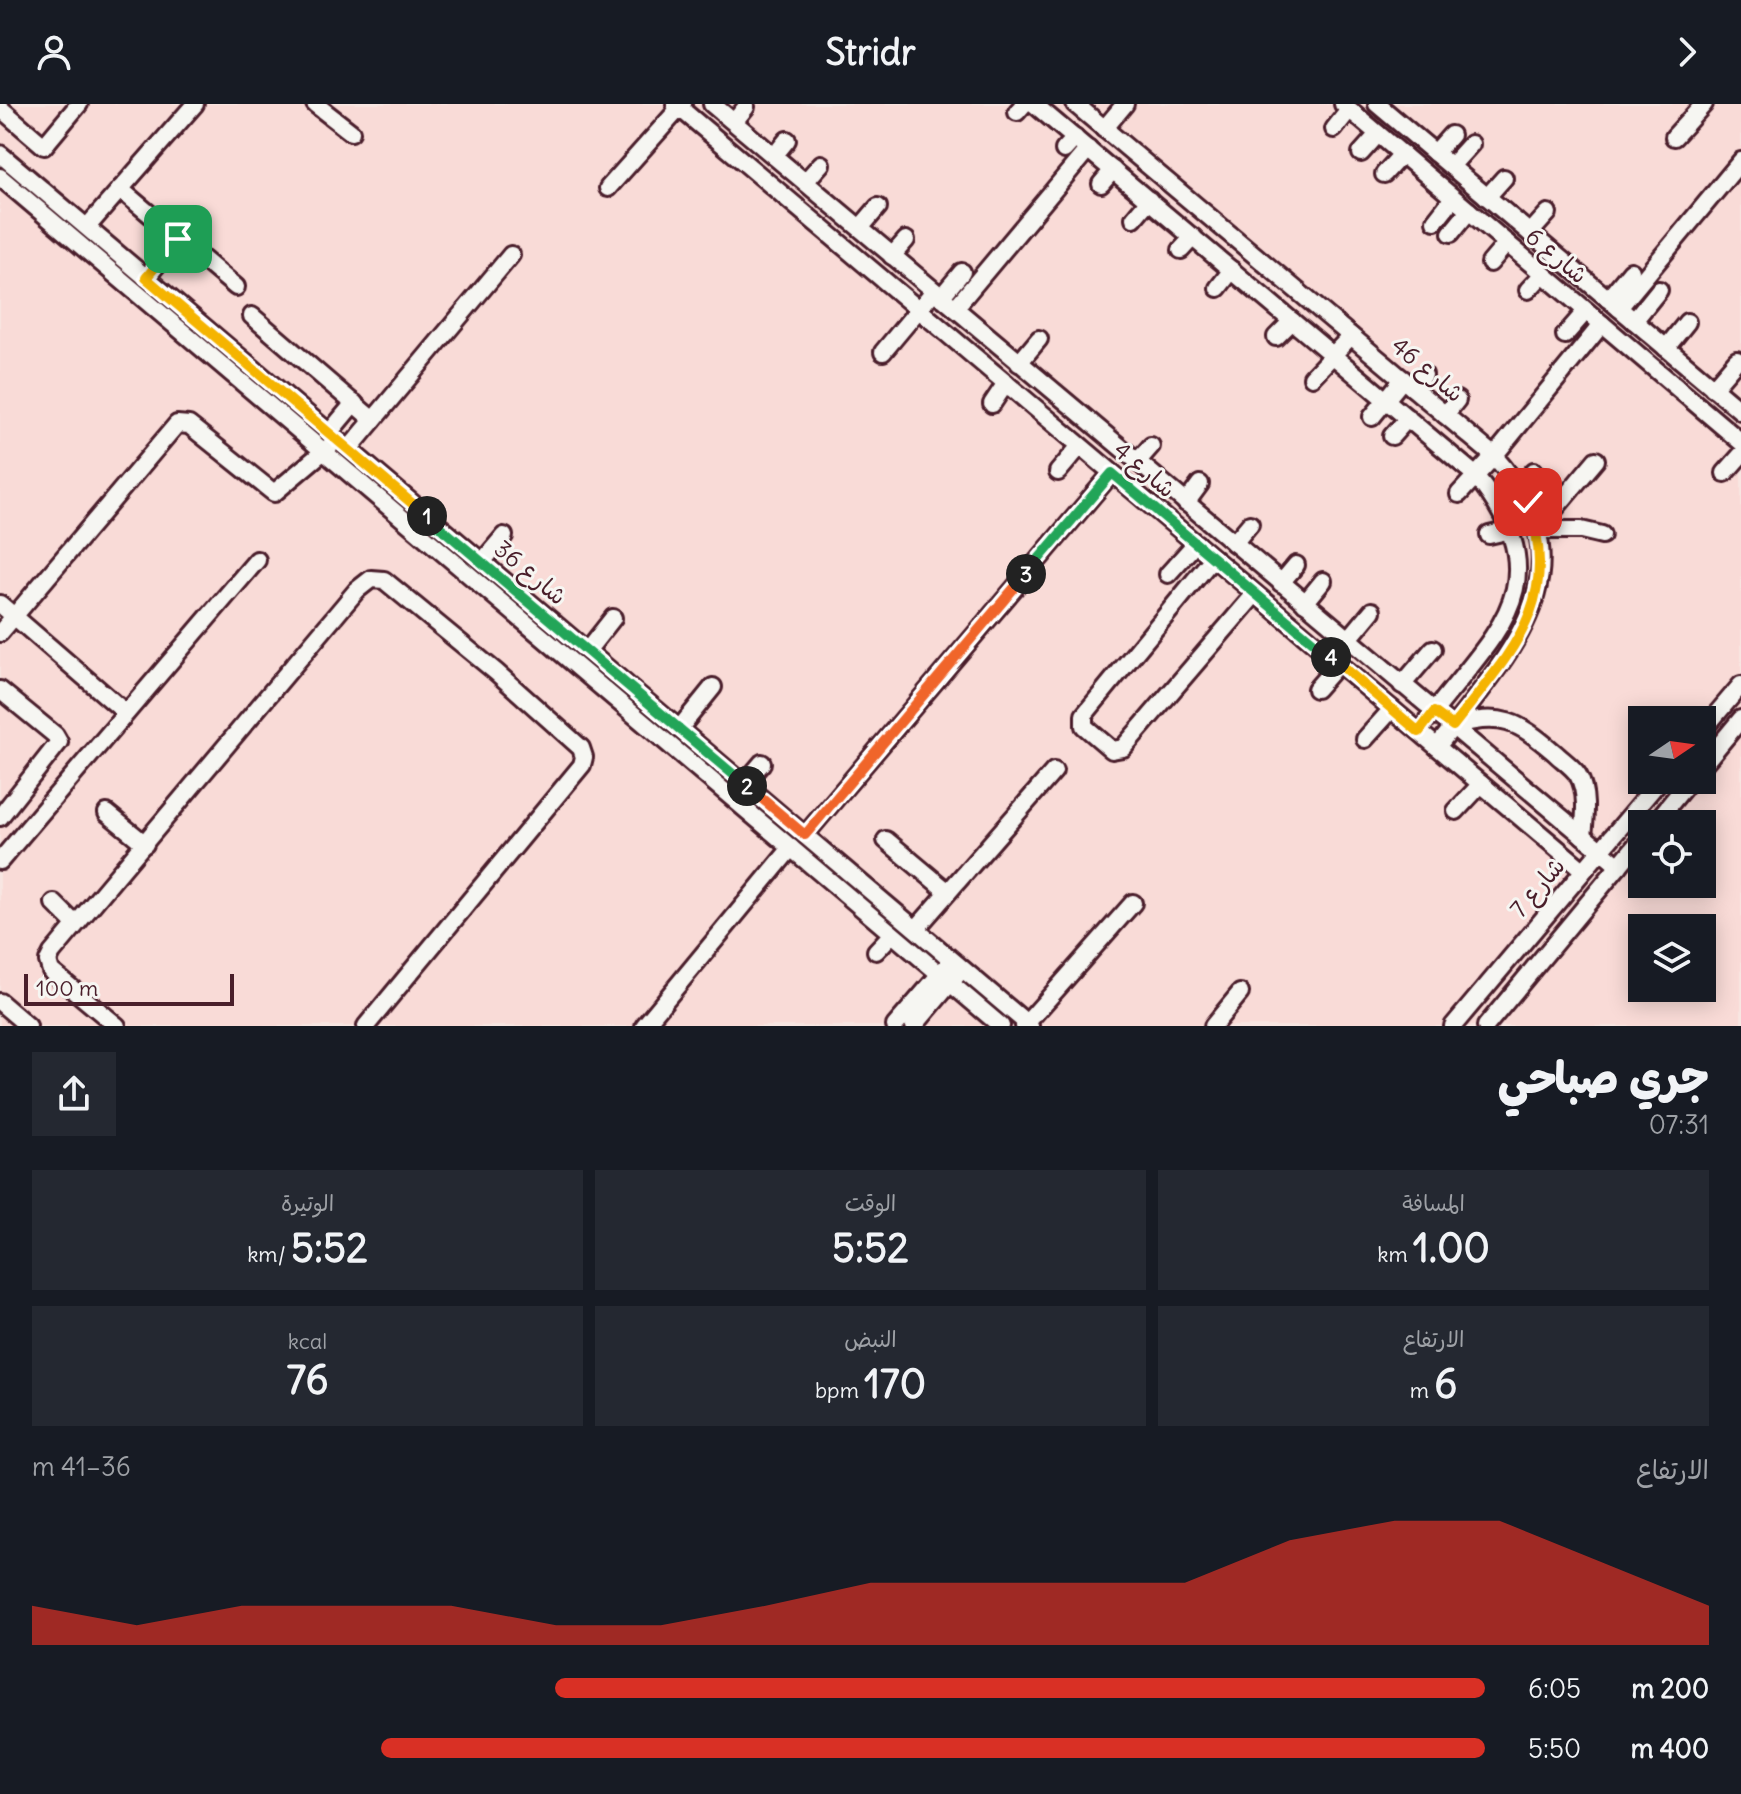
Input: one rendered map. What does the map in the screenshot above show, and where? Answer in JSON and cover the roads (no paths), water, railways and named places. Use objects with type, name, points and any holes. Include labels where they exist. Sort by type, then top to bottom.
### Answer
[{"type":"street","points":[[0,108],[44,146],[79,104]]},
{"type":"street","points":[[87,227],[195,104]]},
{"type":"street","points":[[315,104],[351,132]]},
{"type":"street","name":"شارع 4","points":[[712,104],[1619,866]]},
{"type":"street","points":[[1034,104],[1075,146],[1113,170],[1167,216],[1187,244],[1232,270],[1475,475],[1497,502],[1511,530],[1515,549],[1517,574],[1512,599],[1503,623],[1419,732]]},
{"type":"street","name":"شارع 46","points":[[1075,104],[1104,129],[1139,149],[1184,195],[1201,202],[1330,309],[1351,336],[1376,348],[1410,377],[1445,415],[1494,456],[1528,502],[1537,530],[1541,563],[1537,596],[1525,628],[1437,747]]},
{"type":"street","points":[[1104,129],[1125,104]]},
{"type":"street","points":[[1674,137],[1704,104]]},
{"type":"street","points":[[608,188],[679,105]]},
{"type":"street","name":"شارع 4","points":[[679,105],[1583,870]]},
{"type":"street","points":[[734,122],[746,107]]},
{"type":"street","points":[[1334,129],[1346,107]]},
{"type":"street","name":"شارع 6","points":[[1346,107],[1741,442]]},
{"type":"street","points":[[1361,153],[1387,108]]},
{"type":"street","name":"شارع 6","points":[[1387,108],[1435,153],[1741,411]]},
{"type":"street","points":[[1435,153],[1451,135]]},
{"type":"street","points":[[774,156],[787,140]]},
{"type":"street","points":[[1451,166],[1471,144]]},
{"type":"street","points":[[955,308],[1075,146]]},
{"type":"street","name":"شارع 36","points":[[0,154],[1027,1025]]},
{"type":"street","points":[[1384,174],[1402,154]]},
{"type":"street","points":[[1613,304],[1741,161]]},
{"type":"street","points":[[802,212],[821,164]]},
{"type":"street","points":[[1101,184],[1113,170]]},
{"type":"street","name":"شارع 36","points":[[0,177],[1001,1026]]},
{"type":"street","points":[[1487,197],[1504,178]]},
{"type":"street","points":[[120,189],[236,287]]},
{"type":"street","points":[[1167,216],[1184,195]]},
{"type":"street","points":[[1435,221],[1453,198]]},
{"type":"street","points":[[1134,218],[1149,200]]},
{"type":"street","points":[[860,228],[878,207]]},
{"type":"street","points":[[1451,233],[1469,211]]},
{"type":"street","points":[[1530,233],[1548,213]]},
{"type":"street","points":[[89,252],[100,239]]},
{"type":"street","points":[[146,278],[178,239]]},
{"type":"street","points":[[892,256],[906,240]]},
{"type":"street","points":[[1490,263],[1507,243]]},
{"type":"street","points":[[0,633],[177,424],[189,425],[274,493],[338,440],[373,420],[511,255]]},
{"type":"street","points":[[1218,288],[1232,270]]},
{"type":"street","points":[[1613,304],[1631,271]]},
{"type":"street","points":[[883,352],[918,309],[962,272]]},
{"type":"street","points":[[1528,290],[1543,274]]},
{"type":"street","points":[[1634,321],[1659,290]]},
{"type":"street","points":[[1565,335],[1586,311]]},
{"type":"street","points":[[252,316],[373,420]]},
{"type":"street","points":[[1276,337],[1292,321]]},
{"type":"street","points":[[1666,348],[1687,322]]},
{"type":"street","points":[[1459,494],[1602,324]]},
{"type":"street","points":[[1312,377],[1351,336]]},
{"type":"street","points":[[1019,363],[1039,339]]},
{"type":"street","points":[[1713,388],[1737,360]]},
{"type":"street","points":[[1372,417],[1410,377]]},
{"type":"street","points":[[992,404],[1006,383]]},
{"type":"street","points":[[1445,415],[1457,400]]},
{"type":"street","points":[[338,440],[354,403]]},
{"type":"street","points":[[1058,472],[1083,416]]},
{"type":"street","points":[[1392,436],[1408,418]]},
{"type":"street","points":[[1137,462],[1151,446]]},
{"type":"street","points":[[1725,473],[1741,455]]},
{"type":"street","points":[[1537,530],[1596,460]]},
{"type":"street","points":[[1519,488],[1534,471]]},
{"type":"street","points":[[805,835],[1112,473]]},
{"type":"street","points":[[1186,503],[1200,484]]},
{"type":"street","points":[[1234,543],[1250,524]]},
{"type":"street","points":[[1489,535],[1511,530]]},
{"type":"street","points":[[1537,530],[1581,530],[1602,535]]},
{"type":"street","points":[[482,562],[504,536]]},
{"type":"street","points":[[1168,574],[1196,543]]},
{"type":"street","points":[[1213,558],[1084,715],[1084,726],[1112,750],[1123,748],[1255,594]]},
{"type":"street","points":[[0,861],[257,560]]},
{"type":"street","points":[[1281,583],[1296,565]]},
{"type":"street","points":[[117,1026],[51,971],[48,961],[52,953],[357,590],[371,579],[384,580],[462,644],[581,748],[584,757],[582,765],[366,1026]]},
{"type":"street","points":[[1305,603],[1323,581]]},
{"type":"street","points":[[0,604],[126,713]]},
{"type":"street","points":[[1348,640],[1372,611]]},
{"type":"street","points":[[587,651],[613,618]]},
{"type":"street","points":[[1402,685],[1433,649]]},
{"type":"street","points":[[1316,689],[1338,664]]},
{"type":"street","points":[[1716,714],[1741,685]]},
{"type":"street","points":[[679,729],[713,687]]},
{"type":"street","points":[[0,690],[59,742],[0,817]]},
{"type":"street","points":[[1365,739],[1392,709]]},
{"type":"street","points":[[1453,726],[1478,719],[1505,721],[1529,731],[1577,773],[1584,805],[1583,836]]},
{"type":"street","points":[[1716,749],[1741,719]]},
{"type":"street","points":[[744,784],[762,763]]},
{"type":"street","points":[[916,929],[1054,771]]},
{"type":"street","points":[[1456,811],[1481,784]]},
{"type":"street","name":"شارع 7","points":[[1453,1026],[1648,794]]},
{"type":"street","points":[[1665,810],[1679,794]]},
{"type":"street","points":[[107,813],[145,844]]},
{"type":"street","points":[[886,840],[948,892]]},
{"type":"street","points":[[644,1026],[791,848]]},
{"type":"street","name":"شارع 7","points":[[1488,1025],[1628,855]]},
{"type":"street","points":[[54,903],[75,924]]},
{"type":"street","points":[[1027,1025],[1133,903]]},
{"type":"street","points":[[876,951],[892,934]]},
{"type":"street","points":[[914,1026],[957,964]]},
{"type":"street","points":[[895,1026],[945,979]]},
{"type":"street","points":[[1213,1026],[1240,993]]},
{"type":"street","points":[[0,1002],[28,1026]]}]
